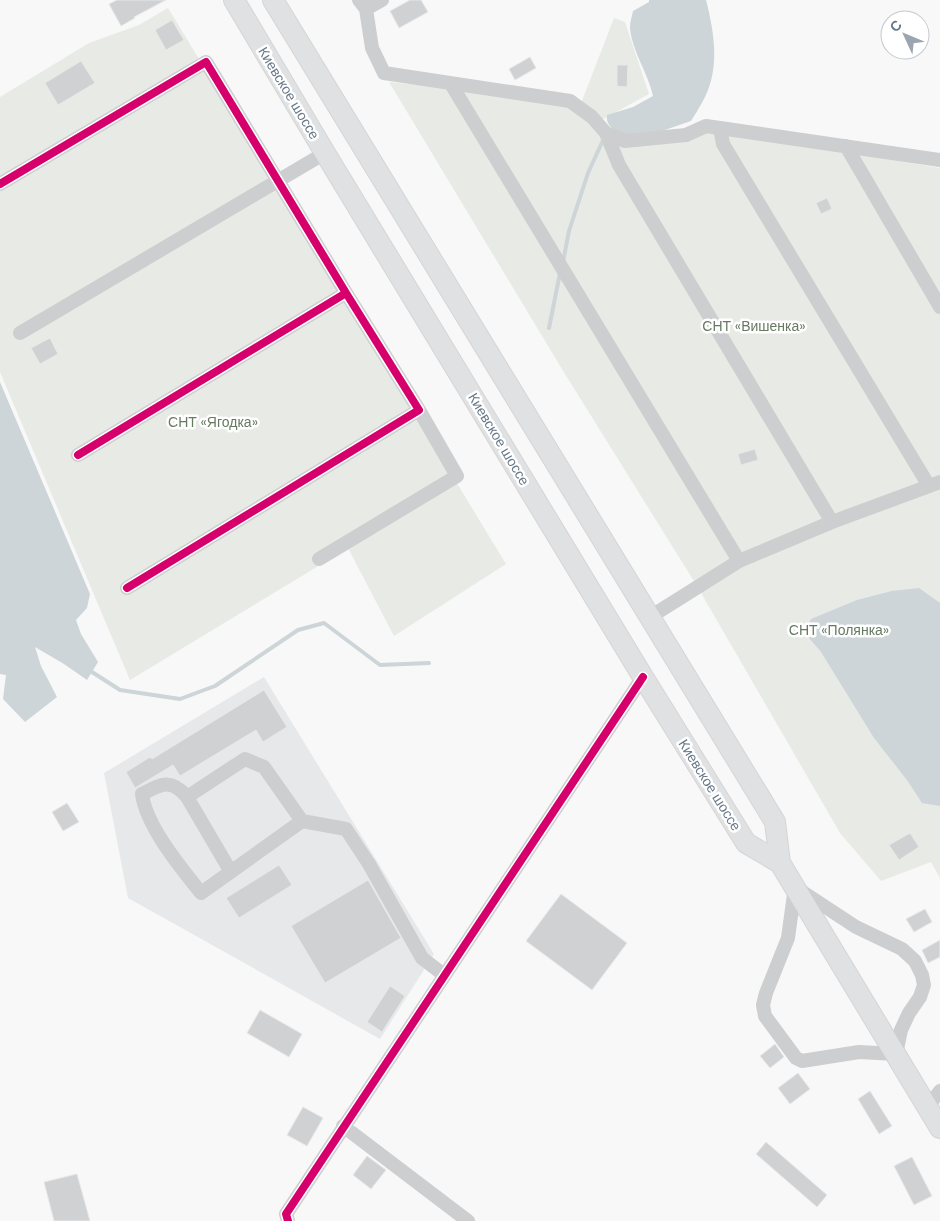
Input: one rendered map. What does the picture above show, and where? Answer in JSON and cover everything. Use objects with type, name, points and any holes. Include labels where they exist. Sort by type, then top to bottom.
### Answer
[{"type":"highway","name":"Киевское шоссе","points":[[234,0],[324,153],[643,678],[746,843],[780,863]]},
{"type":"highway","name":"Киевское шоссе","points":[[273,0],[776,822],[780,863],[940,1128]]},
{"type":"street","points":[[382,0],[363,5],[372,48],[384,73],[570,101],[592,117],[606,133],[619,165],[832,522]]},
{"type":"street","points":[[0,184],[206,62],[419,410],[457,476],[319,560]]},
{"type":"street","points":[[452,84],[739,561]]},
{"type":"street","points":[[606,133],[625,141],[686,135],[706,126],[940,160]]},
{"type":"street","points":[[650,617],[739,561],[832,522],[934,484],[723,144],[720,128]]},
{"type":"street","points":[[846,146],[940,307]]},
{"type":"street","points":[[20,333],[324,153]]},
{"type":"street","points":[[78,455],[346,293]]},
{"type":"street","points":[[126,588],[419,410]]},
{"type":"street","points":[[288,1221],[286,1214],[342,1126],[643,678]]},
{"type":"street","points":[[187,797],[244,759],[264,767],[302,821],[346,829],[369,864],[422,958],[444,975]]},
{"type":"street","points":[[231,872],[181,790],[169,784],[160,785],[142,794],[144,805],[158,835],[201,893],[231,872],[302,821]]},
{"type":"street","points":[[795,888],[856,927],[902,949],[914,961],[922,975],[924,985],[920,997],[901,1030],[896,1054],[859,1052],[802,1060],[796,1058],[766,1016],[764,1005],[766,993],[788,938],[795,888]]},
{"type":"street","points":[[928,1106],[940,1091]]},
{"type":"street","points":[[342,1126],[468,1221]]},
{"type":"shaded area","points":[[649,0],[706,0],[713,36],[713,73],[705,97],[691,121],[662,131],[628,138],[610,126],[607,115],[633,107],[653,96],[633,44],[630,27],[633,11],[649,2]]},
{"type":"shaded area","points":[[0,382],[90,594],[87,608],[76,620],[81,634],[98,662],[87,680],[35,647],[41,666],[57,697],[25,722],[3,699],[6,675],[0,674]]},
{"type":"shaded area","points":[[919,588],[940,603],[940,806],[922,803],[907,780],[874,738],[821,652],[804,632],[811,619],[857,600],[892,591]]},
{"type":"shaded area","points":[[264,677],[434,954],[380,1039],[128,898],[104,773]]},
{"type":"green space","name":"СНТ «Ягодка»","points":[[168,8],[506,564],[394,636],[348,548],[130,680],[0,372],[0,97],[89,43],[139,25]]},
{"type":"green space","name":"СНТ «Вишенка»","points":[[614,18],[625,22],[649,94],[596,123],[623,144],[708,130],[940,168],[940,878],[931,862],[881,881],[840,833],[697,586],[565,374],[389,82],[582,101]]},
{"type":"building","points":[[117,0],[166,0],[121,26],[109,4]]},
{"type":"building","points":[[410,0],[421,0],[428,12],[399,28],[390,11]]},
{"type":"building","points":[[172,20],[184,40],[166,50],[155,30]]},
{"type":"building","points":[[530,57],[536,68],[515,80],[509,69]]},
{"type":"building","points":[[81,61],[95,83],[58,105],[45,83]]},
{"type":"building","points":[[617,65],[628,65],[627,87],[617,86]]},
{"type":"building","points":[[827,198],[832,209],[821,214],[816,203]]},
{"type":"building","points":[[50,338],[58,354],[40,364],[31,348]]},
{"type":"building","points":[[755,449],[758,460],[741,465],[738,454]]},
{"type":"building","points":[[264,690],[287,727],[263,742],[256,730],[180,776],[173,765],[135,788],[126,772],[150,757],[152,759]]},
{"type":"building","points":[[67,803],[79,822],[63,831],[52,812]]},
{"type":"building","points":[[910,833],[919,847],[899,860],[889,845]]},
{"type":"building","points":[[279,865],[292,885],[239,918],[226,898]]},
{"type":"building","points":[[368,880],[401,938],[325,983],[291,926]]},
{"type":"building","points":[[561,894],[627,943],[592,990],[526,941]]},
{"type":"building","points":[[925,909],[932,922],[914,932],[906,919]]},
{"type":"building","points":[[940,940],[940,957],[928,963],[922,950]]},
{"type":"building","points":[[390,986],[405,996],[382,1032],[367,1022]]},
{"type":"building","points":[[260,1010],[302,1034],[289,1057],[247,1033]]},
{"type":"building","points":[[775,1044],[784,1057],[770,1068],[760,1056]]},
{"type":"building","points":[[798,1073],[810,1089],[790,1104],[778,1088]]},
{"type":"building","points":[[870,1091],[892,1126],[879,1134],[858,1099]]},
{"type":"building","points":[[303,1107],[323,1118],[307,1146],[287,1135]]},
{"type":"building","points":[[766,1142],[827,1195],[817,1207],[756,1154]]},
{"type":"building","points":[[367,1156],[386,1170],[371,1189],[353,1175]]},
{"type":"building","points":[[912,1157],[932,1196],[914,1205],[894,1166]]},
{"type":"building","points":[[77,1174],[90,1221],[54,1221],[44,1182]]},
{"type":"waterway","points":[[563,262],[569,231],[588,173],[604,138]]},
{"type":"waterway","points":[[549,328],[560,273]]},
{"type":"waterway","points":[[92,672],[120,690],[180,699],[215,686],[298,630],[324,623],[380,665],[429,663]]},
{"type":"cycle path","points":[[0,184],[206,62],[346,293],[78,455]]},
{"type":"cycle path","points":[[127,588],[419,410],[346,293]]},
{"type":"cycle path","points":[[288,1221],[286,1214],[643,677]]},
{"type":"park label","name":"СНТ «Полянка»","points":[[839,630]]}]
